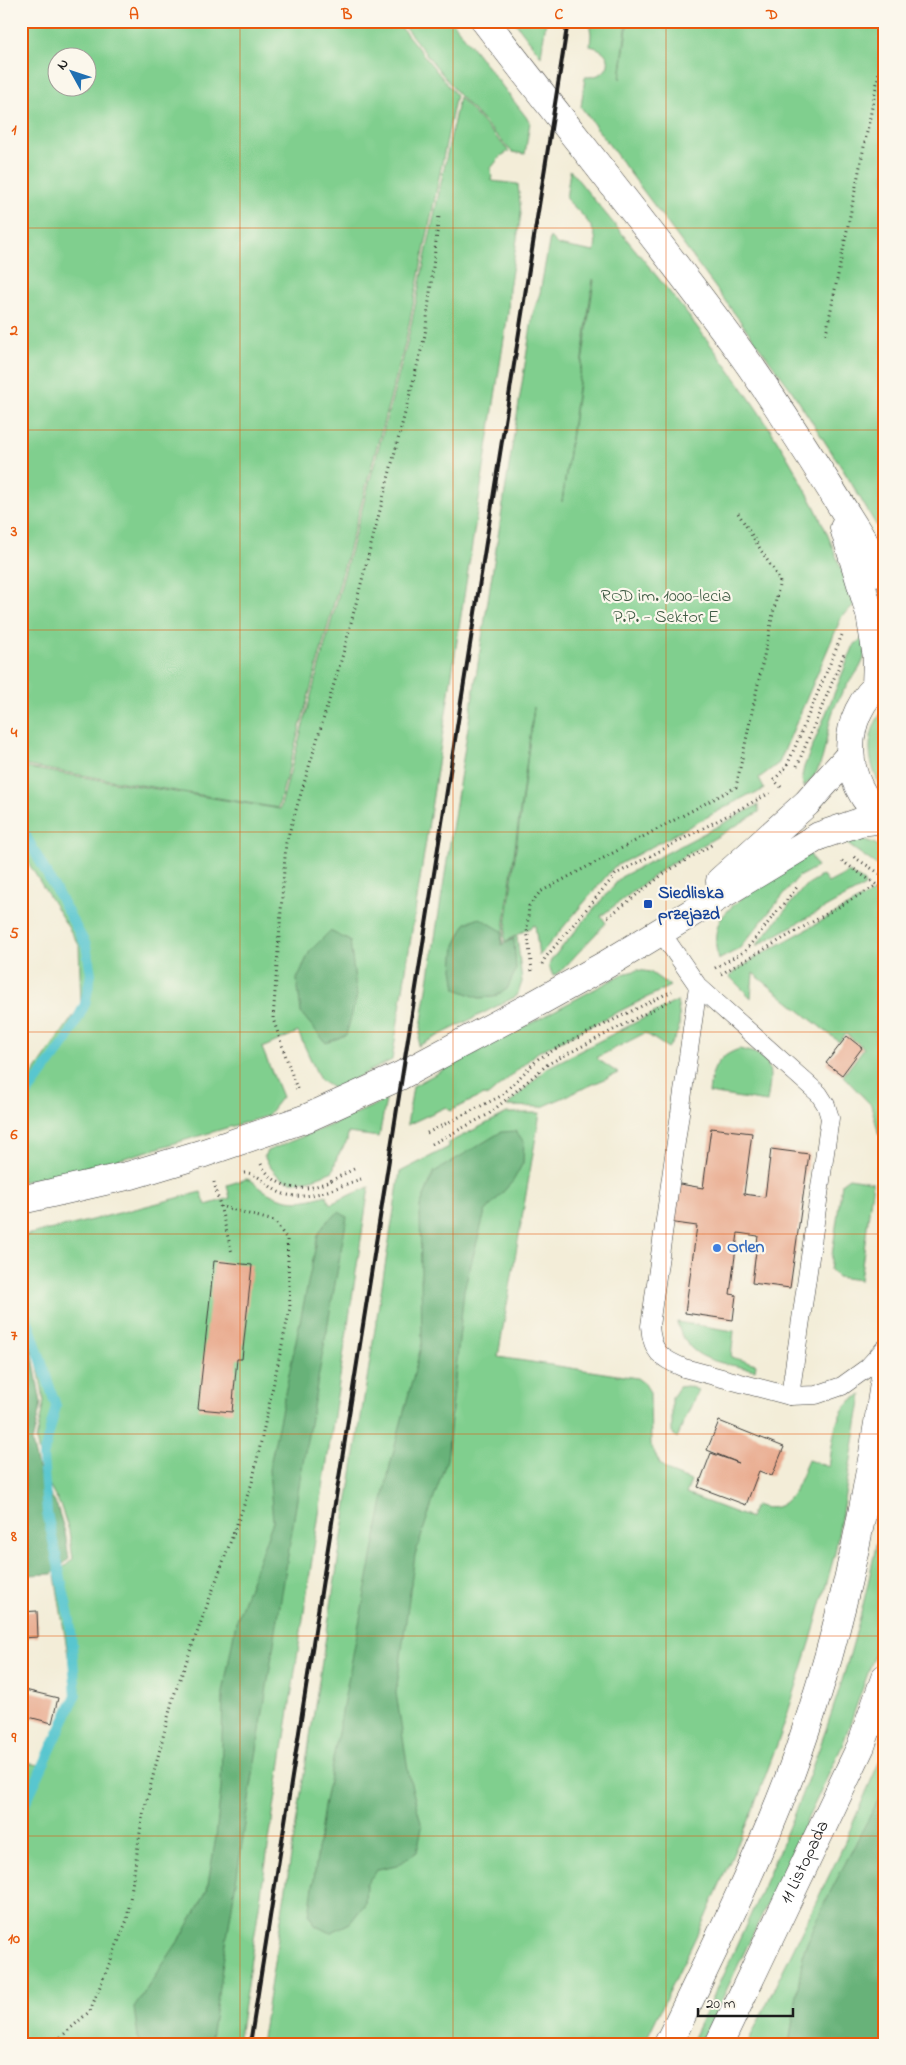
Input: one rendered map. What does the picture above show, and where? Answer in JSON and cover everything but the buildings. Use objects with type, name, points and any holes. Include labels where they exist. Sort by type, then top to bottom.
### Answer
[{"type":"main road","points":[[485,21],[741,353],[796,432],[835,498],[885,575]]},
{"type":"main road","points":[[835,498],[870,614],[881,682],[868,695],[855,718],[849,743],[850,756],[853,774],[860,791],[870,806],[884,819]]},
{"type":"main road","points":[[667,928],[800,810],[850,756]]},
{"type":"main road","points":[[21,1200],[131,1175],[204,1153],[307,1118],[400,1076],[535,1004],[824,834],[860,822],[884,819]]},
{"type":"main road","points":[[668,2044],[723,1931],[759,1850],[788,1778],[818,1691],[844,1601],[856,1546],[870,1476],[885,1378]]},
{"type":"main road","name":"11 Listopada","points":[[719,2044],[856,1755],[885,1678]]},
{"type":"lane","points":[[667,928],[695,983],[818,1094],[826,1105],[830,1118],[790,1396]]},
{"type":"lane","points":[[695,983],[650,1326],[651,1342],[657,1353],[667,1362],[790,1396],[816,1395],[842,1386],[867,1368],[885,1348]]},
{"type":"path","points":[[826,334],[885,43]]},
{"type":"path","points":[[307,1118],[274,1019],[286,843],[343,654],[426,335],[439,216]]},
{"type":"path","points":[[535,1004],[527,929],[529,906],[540,892],[736,786],[780,581],[738,512]]},
{"type":"path","points":[[785,791],[774,780],[787,766],[845,627],[870,614]]},
{"type":"path","points":[[535,1004],[540,968],[545,958],[616,874],[786,785]]},
{"type":"path","points":[[608,918],[666,872],[717,842]]},
{"type":"path","points":[[849,854],[885,877]]},
{"type":"path","points":[[432,1144],[489,1114],[548,1064],[695,983],[745,952],[802,881]]},
{"type":"path","points":[[427,1133],[501,1096],[538,1059],[557,1048],[695,983],[725,973],[877,885],[885,888]]},
{"type":"path","points":[[204,1153],[232,1254]]},
{"type":"path","points":[[258,1156],[264,1169],[274,1180],[292,1189],[307,1188],[325,1183],[356,1168]]},
{"type":"path","points":[[258,1176],[281,1193],[297,1196],[314,1194],[361,1179]]},
{"type":"path","points":[[53,2044],[90,2011],[126,1920],[142,1819],[173,1698],[252,1483],[290,1308],[287,1239],[279,1227],[274,1221],[220,1206]]},
{"type":"green space","points":[[21,21],[396,21],[456,95],[405,344],[278,808],[21,765]]},
{"type":"green space","points":[[400,21],[452,21],[530,122],[525,154],[512,152],[458,94]]},
{"type":"green space","points":[[514,21],[546,21],[541,56]]},
{"type":"green space","points":[[589,21],[627,21],[620,79],[628,21],[885,21],[885,540],[847,476],[790,388],[581,107],[585,77],[601,73],[608,64],[605,54],[599,49],[590,46]]},
{"type":"green space","points":[[459,97],[509,151],[501,156],[491,168],[492,181],[518,184],[521,214],[509,289],[508,313],[392,1060],[334,1089],[320,1080],[298,1032],[262,1048],[282,1097],[267,1116],[114,1161],[21,1182],[21,1091],[81,1005],[79,945],[21,851],[21,767],[280,809],[407,344]]},
{"type":"green space","name":"ROD im. 1000-lecia P.P. - Sektor E","points":[[570,170],[698,328],[758,410],[785,453],[816,509],[839,563],[854,605],[842,616],[779,763],[759,778],[764,789],[753,795],[750,794],[614,867],[539,956],[535,925],[504,942],[534,707],[502,944],[517,936],[522,982],[517,996],[418,1046],[533,313],[540,293],[550,237],[558,245],[594,252],[596,244],[595,236],[588,223],[566,199]],"holes":[[[593,279],[594,280],[562,502]]]},
{"type":"green space","points":[[865,636],[863,660],[835,706],[817,771],[803,787],[802,776],[804,767],[854,645]]},
{"type":"green space","points":[[885,708],[885,793],[874,772],[870,750],[873,728]]},
{"type":"green space","points":[[758,805],[759,812],[664,868],[601,916],[606,923],[561,971],[553,976],[549,966],[551,960],[621,877]]},
{"type":"green space","points":[[840,839],[864,840],[880,847],[885,852],[885,871]]},
{"type":"green space","points":[[810,854],[817,867],[798,877],[739,949],[718,960],[716,934],[718,925],[724,915],[759,886]]},
{"type":"green space","points":[[849,872],[864,882],[865,886],[756,946],[805,886],[823,875],[828,883]]},
{"type":"green space","points":[[877,890],[885,897],[885,1114],[879,1135],[871,1105],[843,1076],[864,1048],[846,1034],[839,1042],[753,973],[751,998],[729,976],[757,957]]},
{"type":"green space","points":[[480,918],[502,931],[501,945],[514,939],[516,970],[507,989],[494,997],[479,998],[456,989],[453,969],[455,945],[466,923]]},
{"type":"green space","points":[[330,931],[350,941],[357,996],[346,1035],[326,1043],[301,1013],[297,979],[310,951]]},
{"type":"green space","points":[[638,970],[650,972],[670,986],[538,1052],[488,1096],[483,1095],[450,1111],[446,1107],[407,1125],[413,1086],[623,974]]},
{"type":"green space","points":[[677,1001],[679,1015],[678,1032],[668,1048],[645,1033],[596,1058],[618,1073],[542,1107],[507,1106],[547,1068]]},
{"type":"green space","points":[[739,1049],[759,1055],[765,1060],[770,1073],[767,1102],[709,1093],[716,1065],[725,1056]]},
{"type":"green space","points":[[386,1100],[379,1137],[348,1133],[347,1141],[337,1157],[333,1171],[312,1179],[293,1182],[285,1180],[278,1175],[264,1156],[267,1151]]},
{"type":"green space","points":[[507,1113],[540,1113],[498,1357],[637,1378],[645,1384],[650,1392],[651,1445],[660,1464],[671,1473],[691,1481],[686,1494],[750,1518],[755,1505],[767,1508],[776,1507],[784,1503],[796,1488],[808,1460],[829,1467],[836,1425],[840,1415],[852,1400],[862,1395],[835,1553],[811,1640],[781,1734],[753,1809],[705,1918],[644,2044],[261,2044],[400,1172],[449,1147],[448,1143]]},
{"type":"green space","points":[[516,1131],[524,1142],[523,1163],[513,1181],[485,1212],[464,1290],[447,1459],[415,1555],[396,1693],[409,1776],[422,1827],[417,1852],[398,1865],[378,1869],[366,1884],[365,1904],[350,1923],[330,1933],[316,1926],[309,1915],[323,1812],[390,1465],[422,1343],[420,1206],[434,1172],[501,1132]]},
{"type":"green space","points":[[849,1178],[873,1182],[860,1280],[837,1277],[830,1270],[842,1183]]},
{"type":"green space","points":[[246,1179],[270,1194],[286,1200],[309,1200],[326,1195],[330,1204],[369,1187],[238,2044],[21,2044],[21,1763],[43,1765],[74,1692],[55,1575],[73,1559],[69,1531],[61,1507],[43,1473],[36,1440],[44,1401],[34,1343],[21,1307],[21,1236],[201,1192],[206,1205],[230,1198],[227,1185]]},
{"type":"green space","points":[[339,1212],[347,1217],[301,1474],[210,2044],[139,2044],[134,2008],[185,1931],[207,1890],[216,1837],[221,1788],[223,1693],[236,1622],[273,1521],[269,1470],[318,1235],[326,1222]]},
{"type":"green space","points":[[21,1318],[31,1345],[41,1403],[32,1443],[40,1476],[57,1506],[65,1532],[69,1559],[52,1574],[26,1575],[21,1571]]},
{"type":"green space","points":[[677,1322],[734,1331],[731,1357],[756,1364],[755,1370],[718,1362],[697,1353],[688,1345]]},
{"type":"green space","points":[[688,1386],[698,1390],[677,1438],[672,1433],[672,1398],[679,1387]]},
{"type":"green space","points":[[885,1499],[885,1621],[842,1746],[700,2044],[690,2044],[757,1900],[817,1754],[855,1635]]},
{"type":"green space","points":[[885,1748],[885,2044],[747,2044],[840,1853]]},
{"type":"green space","points":[[885,1787],[885,2044],[789,2044],[804,1950],[824,1904]]},
{"type":"waterway","points":[[21,827],[86,945],[91,974],[85,1004],[67,1040],[21,1102]]},
{"type":"waterway","points":[[21,1300],[56,1406],[43,1457],[47,1513],[70,1621],[76,1695],[21,1813]]},
{"type":"railway","points":[[250,2044],[568,21]]},
{"type":"place","name":"Siedliska przejazd","points":[[648,904]]},
{"type":"place","name":"Orlen","points":[[717,1248]]}]
